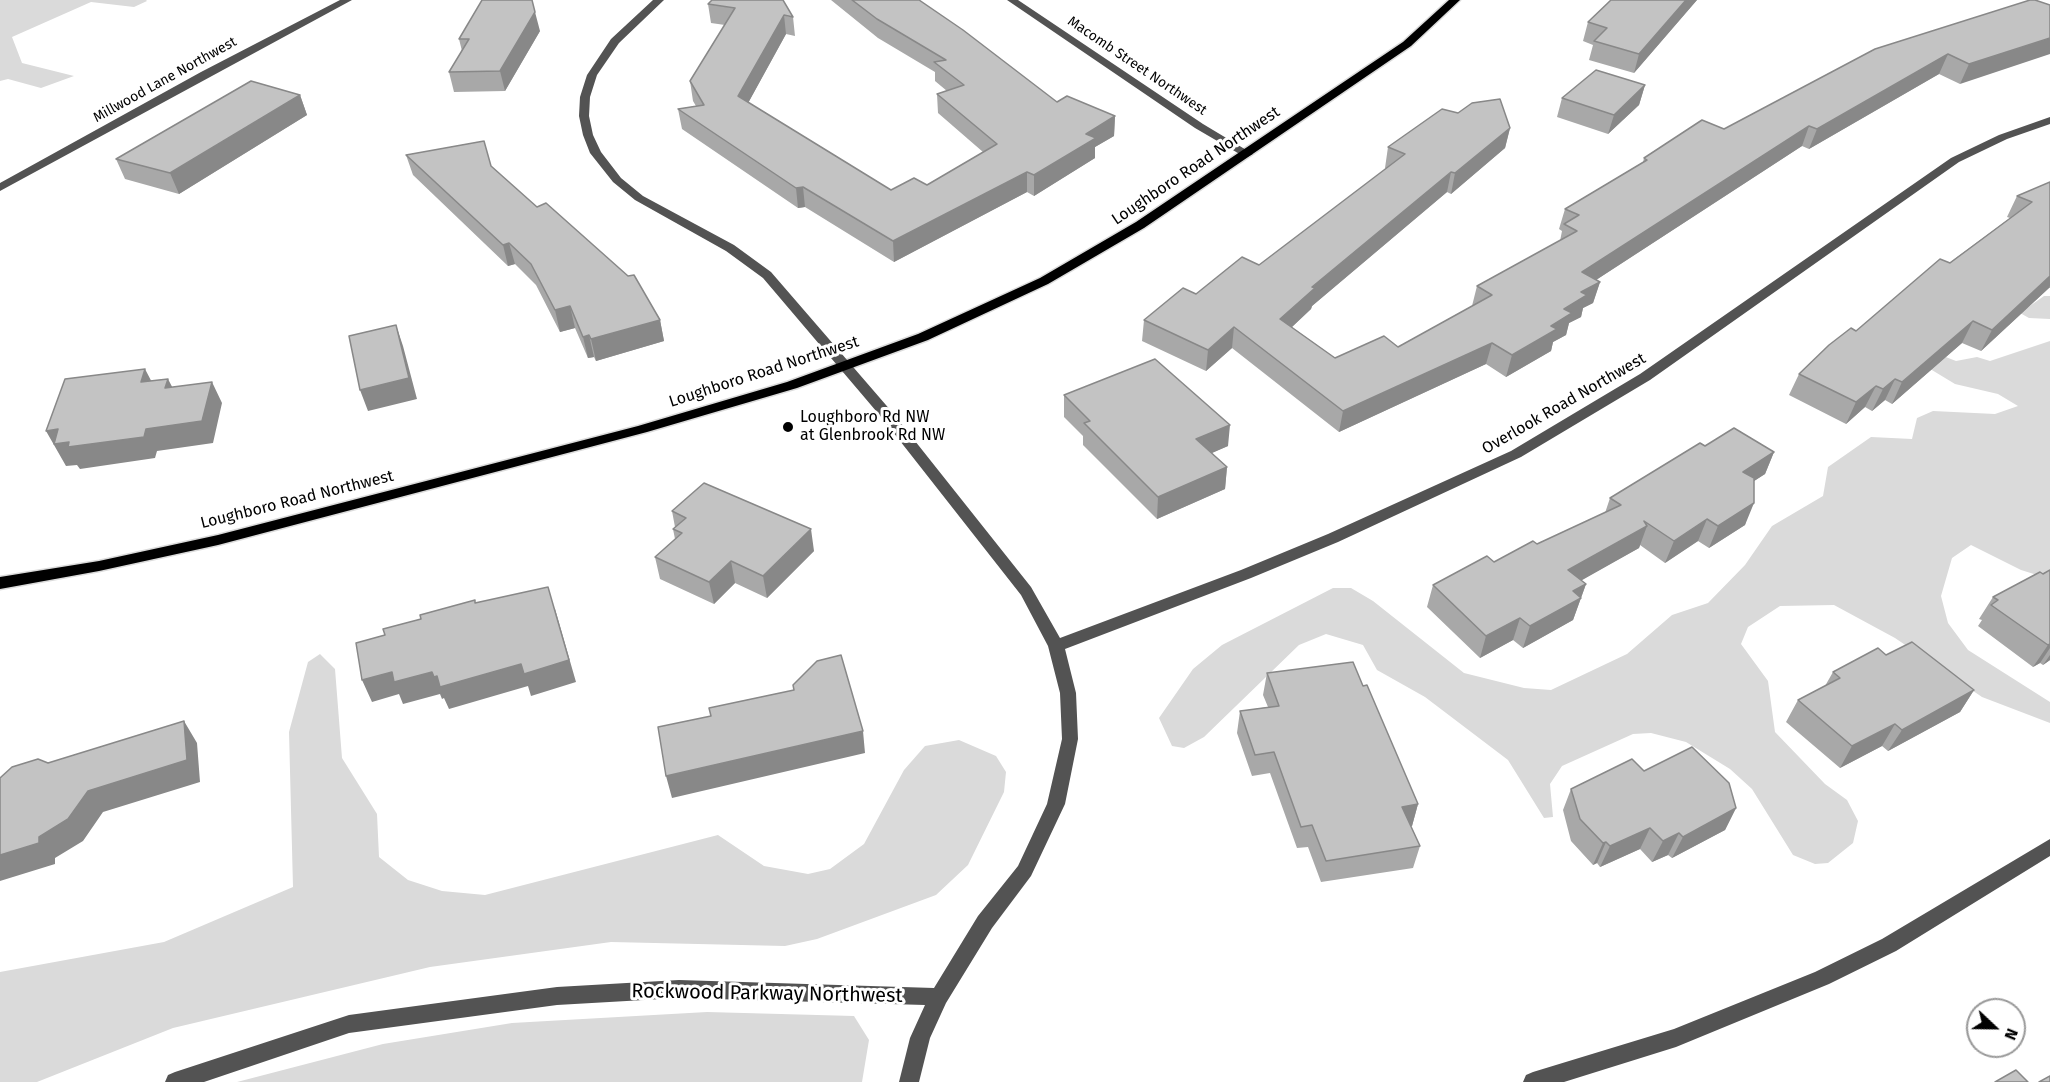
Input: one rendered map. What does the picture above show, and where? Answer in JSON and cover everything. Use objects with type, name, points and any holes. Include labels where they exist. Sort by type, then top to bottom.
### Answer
[{"type":"main road","name":"Loughboro Road Northwest","points":[[0,583],[109,564],[218,540],[642,429],[792,385],[924,337],[1044,281],[1096,252],[1247,154],[1407,44],[1455,0]]},
{"type":"street","name":"Millwood Lane Northwest","points":[[0,188],[215,69],[347,0]]},
{"type":"street","points":[[659,0],[615,41],[592,75],[584,106],[585,125],[591,144],[609,171],[639,198],[730,248],[767,275],[845,366],[1026,591],[1045,622],[1056,646],[1068,693],[1070,739],[1056,804],[1024,871],[985,922],[939,997],[920,1038],[909,1082]]},
{"type":"street","name":"Macomb Street Northwest","points":[[1012,0],[1199,126],[1247,154]]},
{"type":"street","name":"Overlook Road Northwest","points":[[1056,646],[1205,590],[1333,537],[1516,454],[1645,377],[1955,160],[2003,137],[2050,120]]},
{"type":"street","points":[[1533,1082],[1676,1038],[1822,978],[1888,945],[2050,847]]},
{"type":"street","name":"Rockwood Parkway Northwest","points":[[175,1082],[349,1024],[557,996],[679,989],[939,997]]},
{"type":"shaded area","points":[[0,0],[147,1],[134,7],[91,2],[12,37],[22,63],[74,76],[41,88],[8,79],[0,81]]},
{"type":"shaded area","points":[[2044,296],[2050,296],[2050,319],[2029,318],[2020,313]]},
{"type":"shaded area","points":[[1874,329],[1956,361],[1977,357],[1990,361],[2050,341],[2050,579],[2021,570],[1971,545],[1952,558],[1941,596],[1948,623],[1968,650],[2050,702],[2050,723],[1982,697],[1895,638],[1834,605],[1780,606],[1748,627],[1741,644],[1768,681],[1775,732],[1825,784],[1847,800],[1858,821],[1853,843],[1828,863],[1815,864],[1793,855],[1752,789],[1730,769],[1686,742],[1651,733],[1633,734],[1562,766],[1550,784],[1553,817],[1544,818],[1508,760],[1425,697],[1377,670],[1363,645],[1326,634],[1299,645],[1204,737],[1184,748],[1172,746],[1159,718],[1193,669],[1222,645],[1333,588],[1351,588],[1373,601],[1464,673],[1524,688],[1551,690],[1627,654],[1672,615],[1708,603],[1745,565],[1772,526],[1823,496],[1828,467],[1871,437],[1912,439],[1917,418],[1933,411],[1995,414],[2018,406],[1998,394],[1955,384],[1879,338]]},
{"type":"shaded area","points":[[320,654],[335,669],[342,758],[377,814],[379,857],[408,880],[442,891],[485,895],[718,835],[764,866],[808,874],[830,869],[864,844],[904,770],[925,746],[959,740],[996,756],[1006,772],[1004,792],[968,865],[936,895],[817,939],[785,946],[611,942],[430,967],[173,1028],[37,1082],[0,1082],[0,972],[164,942],[293,887],[289,732],[308,662]]},
{"type":"shaded area","points":[[707,1012],[854,1016],[869,1040],[862,1082],[237,1082],[383,1044],[512,1023]]},
{"type":"building","points":[[482,0],[532,0],[535,12],[500,71],[449,72],[469,39],[459,39]]},
{"type":"building","points":[[712,0],[783,0],[793,17],[784,15],[738,96],[891,190],[914,178],[927,185],[997,144],[937,94],[964,85],[934,62],[946,60],[877,19],[852,0],[919,0],[963,30],[1057,102],[1067,96],[1115,116],[1086,134],[1096,138],[1034,175],[1027,172],[893,241],[803,187],[796,188],[678,109],[704,105],[690,81],[735,8],[708,4]]},
{"type":"building","points":[[1611,0],[1686,0],[1639,54],[1594,41],[1607,28],[1588,22]]},
{"type":"building","points":[[2030,0],[2050,5],[2050,38],[1969,64],[1948,54],[1817,129],[1809,126],[1582,272],[1600,282],[1581,292],[1587,295],[1564,309],[1572,313],[1551,326],[1557,329],[1512,355],[1492,343],[1343,411],[1234,327],[1208,350],[1144,320],[1183,288],[1196,294],[1242,257],[1259,265],[1405,154],[1388,147],[1442,109],[1458,113],[1472,103],[1500,99],[1510,128],[1455,173],[1451,172],[1312,287],[1315,288],[1280,319],[1335,358],[1384,336],[1398,347],[1492,295],[1477,286],[1577,231],[1564,224],[1579,215],[1565,209],[1647,160],[1644,158],[1702,120],[1724,129],[1875,49]]},
{"type":"building","points":[[1596,70],[1645,85],[1614,115],[1562,98]]},
{"type":"building","points":[[251,81],[300,95],[170,173],[116,159]]},
{"type":"building","points":[[484,141],[491,166],[537,207],[546,203],[628,276],[634,275],[660,320],[591,339],[589,335],[583,337],[570,306],[555,310],[531,264],[509,243],[503,245],[406,155]]},
{"type":"building","points":[[2050,182],[2050,276],[1992,330],[1973,321],[1902,382],[1895,379],[1883,389],[1876,386],[1856,402],[1799,374],[1829,345],[1851,328],[1856,331],[1940,259],[1950,263],[2032,202],[2017,196]]},
{"type":"building","points":[[396,325],[409,378],[360,390],[349,336]]},
{"type":"building","points":[[1155,359],[1230,425],[1196,439],[1227,467],[1158,497],[1084,423],[1090,421],[1064,395]]},
{"type":"building","points":[[145,369],[141,382],[168,379],[165,388],[212,382],[202,421],[146,429],[144,437],[68,447],[69,442],[54,444],[58,429],[46,431],[65,379]]},
{"type":"building","points":[[1734,428],[1774,452],[1743,472],[1754,478],[1754,503],[1718,526],[1707,519],[1674,541],[1644,521],[1647,526],[1568,570],[1586,584],[1573,591],[1581,598],[1530,626],[1520,618],[1486,636],[1433,585],[1487,556],[1494,562],[1533,541],[1537,544],[1621,505],[1610,498],[1700,443],[1705,446]]},
{"type":"building","points":[[704,483],[811,529],[763,576],[731,561],[709,582],[655,557],[682,533],[673,529],[686,518],[672,511]]},
{"type":"building","points":[[2050,570],[2050,644],[2048,645],[1991,605],[1998,600],[1993,597],[2040,572],[2043,574]]},
{"type":"building","points":[[548,587],[569,660],[524,674],[521,664],[440,687],[437,676],[434,677],[432,672],[394,682],[392,672],[362,680],[356,643],[385,635],[383,629],[421,619],[420,615],[475,600],[475,603]]},
{"type":"building","points":[[1912,642],[1974,690],[1902,730],[1895,724],[1852,746],[1798,700],[1840,678],[1833,672],[1878,648],[1886,655]]},
{"type":"building","points":[[841,655],[863,731],[666,776],[658,727],[711,716],[709,708],[794,690],[793,685],[817,661]]},
{"type":"building","points":[[1353,662],[1363,686],[1367,685],[1418,804],[1402,807],[1420,846],[1326,861],[1312,825],[1301,827],[1274,752],[1255,755],[1240,711],[1279,706],[1267,673]]},
{"type":"building","points":[[184,721],[187,760],[88,791],[68,819],[39,837],[39,843],[0,855],[0,778],[12,767],[38,759],[48,763]]},
{"type":"building","points":[[1692,747],[1729,783],[1736,808],[1683,837],[1679,833],[1663,841],[1650,828],[1610,846],[1606,842],[1603,843],[1580,819],[1571,789],[1632,759],[1644,771]]},
{"type":"building","points":[[2016,1070],[2028,1082],[1995,1082]]},
{"type":"building","points":[[2050,1076],[2050,1082],[2039,1082]]},
{"type":"place","name":"Loughboro Rd NW at Glenbrook Rd NW","points":[[788,427]]}]
